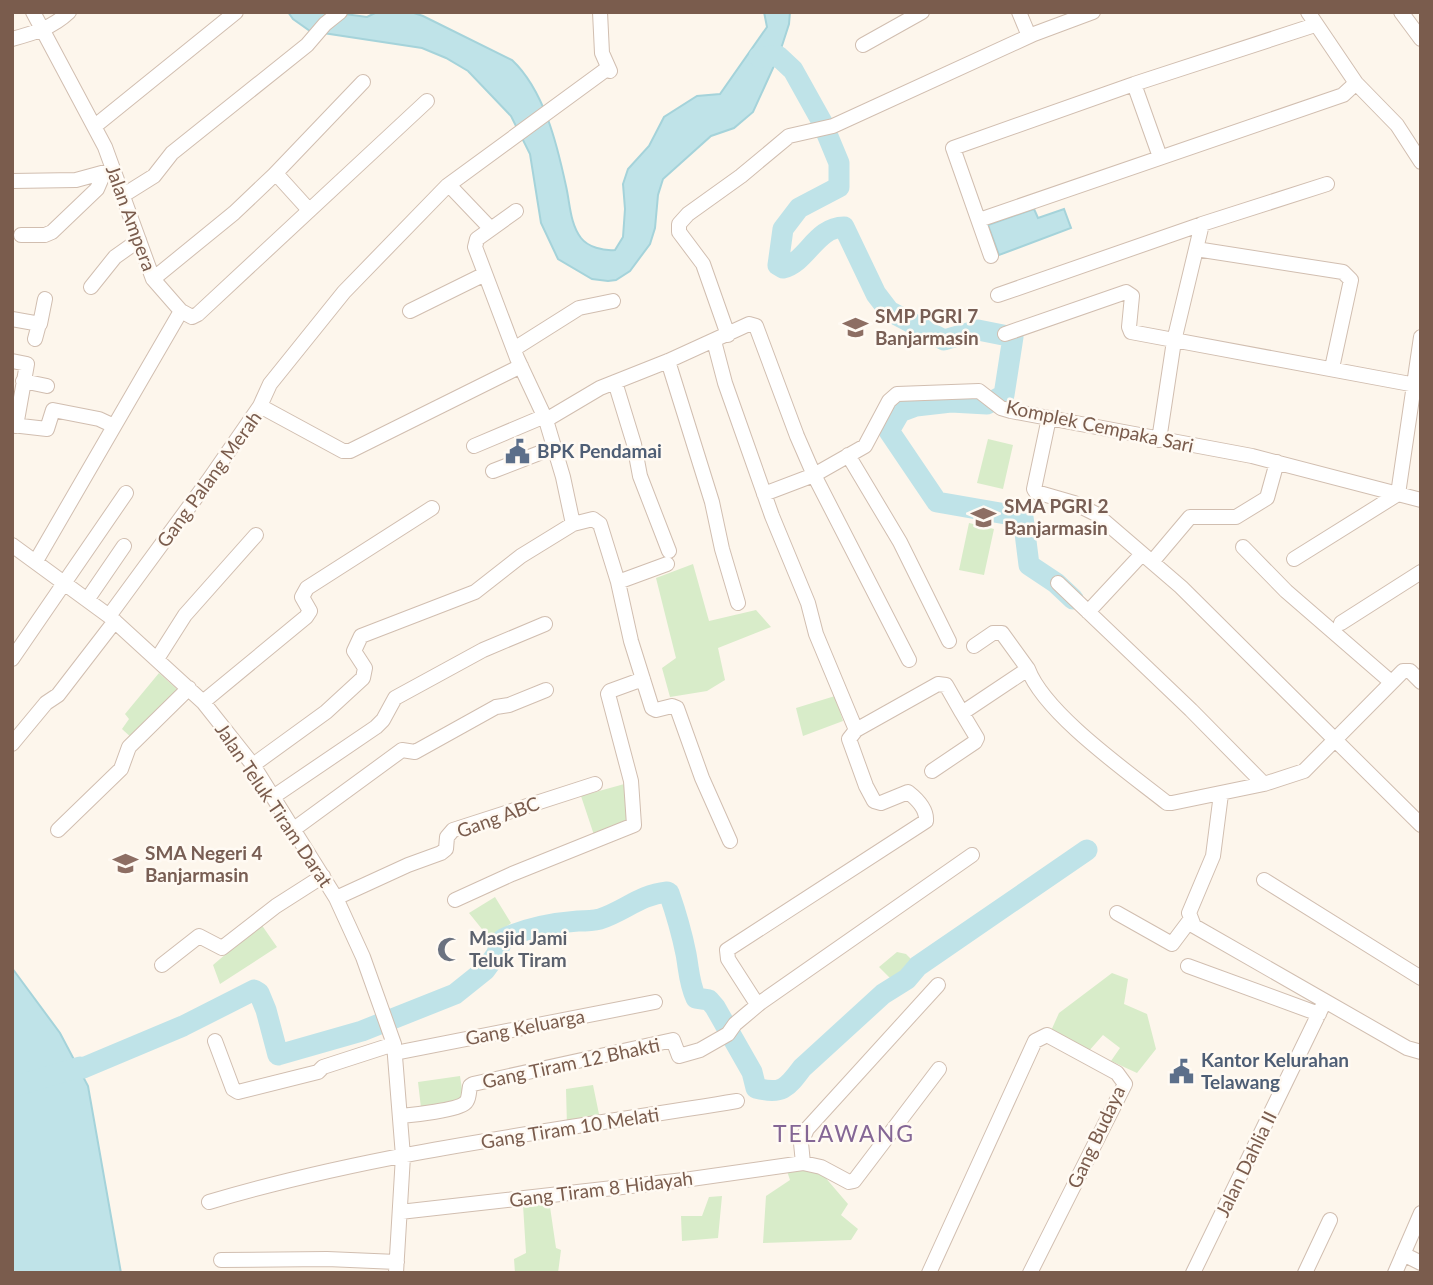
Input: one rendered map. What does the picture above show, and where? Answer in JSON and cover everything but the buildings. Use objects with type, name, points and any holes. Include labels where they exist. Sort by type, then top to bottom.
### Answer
[{"type":"street","name":"Jalan Ampera","points":[[33,12],[95,127],[109,171],[122,195],[153,279],[181,311]]},
{"type":"street","points":[[12,39],[43,31],[60,22],[69,12]]},
{"type":"street","points":[[95,127],[236,12]]},
{"type":"street","points":[[122,195],[154,176],[172,153],[307,45],[325,24],[340,12]]},
{"type":"street","points":[[260,406],[270,384],[344,292],[449,185],[523,128],[609,69],[602,53],[600,12]]},
{"type":"street","points":[[863,45],[922,12]]},
{"type":"street","points":[[1019,12],[1029,36]]},
{"type":"street","points":[[856,730],[816,634],[808,603],[764,494],[725,383],[721,338],[703,264],[679,232],[679,224],[688,214],[741,176],[789,136],[833,126],[1029,36],[1093,12]]},
{"type":"street","points":[[1401,12],[1421,40]]},
{"type":"street","points":[[991,256],[953,148],[1312,18],[1356,83],[1397,125],[1421,162]]},
{"type":"street","points":[[153,279],[234,214],[363,82]]},
{"type":"street","points":[[979,220],[1343,95],[1356,83]]},
{"type":"street","points":[[1134,84],[1160,157]]},
{"type":"street","points":[[36,561],[181,311],[192,317],[198,314],[427,101]]},
{"type":"street","points":[[12,181],[76,180],[109,171]]},
{"type":"street","points":[[22,235],[45,235],[52,232],[97,189],[109,171]]},
{"type":"street","points":[[274,175],[280,178],[309,210]]},
{"type":"street","points":[[998,295],[1202,224],[1328,184]]},
{"type":"street","points":[[449,185],[491,229]]},
{"type":"street","points":[[516,211],[475,242],[514,349],[546,418],[573,524]]},
{"type":"street","points":[[1159,440],[1174,341],[1202,224]]},
{"type":"street","points":[[91,287],[115,257],[139,240]]},
{"type":"street","points":[[1196,249],[1343,272],[1348,275],[1351,280],[1332,368]]},
{"type":"street","points":[[410,311],[485,274]]},
{"type":"street","points":[[1005,334],[1126,292],[1132,296],[1129,327],[1131,332],[1418,385]]},
{"type":"street","points":[[12,319],[37,331],[45,299]]},
{"type":"street","points":[[514,349],[579,308],[613,301]]},
{"type":"street","points":[[474,446],[546,418],[600,388],[749,324],[756,326],[814,475],[909,660]]},
{"type":"street","points":[[1294,559],[1398,494],[1418,385],[1421,337]]},
{"type":"street","points":[[12,360],[27,364],[14,426],[47,429],[52,397]]},
{"type":"street","points":[[668,361],[712,502],[738,603]]},
{"type":"street","name":"Gang Palang Merah","points":[[12,744],[46,703],[58,695],[260,406],[346,452],[521,366]]},
{"type":"street","points":[[23,381],[114,426]]},
{"type":"street","points":[[615,382],[631,432],[640,476],[668,558],[618,582]]},
{"type":"street","name":"Komplek Cempaka Sari","points":[[764,494],[814,475],[865,446],[889,401],[897,394],[983,393],[1001,408],[1277,462],[1421,500]]},
{"type":"street","points":[[1049,418],[1034,489],[1036,492],[1073,503],[1096,514],[1181,587],[1421,825]]},
{"type":"street","points":[[493,471],[555,447]]},
{"type":"street","points":[[848,456],[900,542],[949,641]]},
{"type":"street","points":[[1088,612],[1190,517],[1236,517],[1267,498],[1277,462]]},
{"type":"street","points":[[12,659],[126,493]]},
{"type":"street","points":[[203,702],[306,617],[310,611],[302,597],[307,589],[432,508]]},
{"type":"street","points":[[253,765],[326,712],[363,678],[365,668],[354,650],[361,636],[475,592],[521,556],[573,524],[593,519],[600,524],[652,708],[677,708],[702,778],[730,841]]},
{"type":"street","points":[[157,659],[185,615],[256,535]]},
{"type":"street","name":"Jalan Teluk Tiram Darat","points":[[12,545],[112,619],[203,702],[253,765],[336,898],[363,957],[395,1049],[403,1156],[397,1267]]},
{"type":"street","points":[[87,600],[124,546]]},
{"type":"street","points":[[1243,547],[1286,591],[1391,682]]},
{"type":"street","points":[[1341,623],[1421,572]]},
{"type":"street","points":[[1058,583],[1264,784]]},
{"type":"street","points":[[273,797],[376,727],[395,698],[483,650],[545,624]]},
{"type":"street","points":[[974,646],[993,633],[1002,633],[1028,668],[1032,680],[1062,715],[1098,749],[1167,803],[1264,784],[1304,771],[1403,671],[1410,671],[1421,682]]},
{"type":"street","points":[[962,713],[1028,668]]},
{"type":"street","points":[[455,900],[634,825],[631,781],[608,694],[643,679]]},
{"type":"street","points":[[932,771],[977,738],[946,685],[938,684],[849,736],[874,801],[881,803],[908,792],[922,807],[926,821],[727,950],[728,959],[755,1001],[761,1003],[972,855]]},
{"type":"street","points":[[58,831],[121,769],[129,747],[189,688]]},
{"type":"street","points":[[294,829],[402,750],[415,752],[496,707],[509,705],[546,690]]},
{"type":"street","name":"Gang ABC","points":[[336,898],[441,853],[446,849],[447,837],[453,830],[595,784]]},
{"type":"street","points":[[1221,794],[1213,856],[1189,913],[1194,926],[1322,1007],[1407,1048],[1421,1052]]},
{"type":"street","points":[[162,965],[199,936],[222,948],[276,906],[323,876]]},
{"type":"street","points":[[1264,880],[1421,978]]},
{"type":"street","points":[[1118,913],[1172,944],[1190,919]]},
{"type":"street","points":[[1188,966],[1322,1007]]},
{"type":"street","points":[[938,985],[807,1129],[800,1143],[803,1163],[821,1167],[849,1182],[854,1181],[939,1069]]},
{"type":"street","name":"Gang Keluarga","points":[[215,1041],[233,1089],[238,1092],[395,1049],[655,1002]]},
{"type":"street","name":"Gang Tiram 12 Bhakti","points":[[401,1116],[444,1110],[464,1104],[473,1084],[673,1040],[681,1056],[700,1050],[729,1033],[735,1024],[761,1003]]},
{"type":"street","name":"Jalan Dahlia II","points":[[1193,1273],[1322,1007]]},
{"type":"street","name":"Gang Budaya","points":[[929,1273],[1035,1041],[1047,1035],[1118,1073],[1125,1084],[1030,1273]]},
{"type":"street","name":"Gang Tiram 10 Melati","points":[[209,1202],[281,1181],[403,1156],[737,1101]]},
{"type":"street","name":"Gang Tiram 8 Hidayah","points":[[400,1212],[684,1180],[803,1163]]},
{"type":"street","points":[[1395,1273],[1421,1213]]},
{"type":"street","points":[[1305,1273],[1330,1220]]},
{"type":"street","points":[[1403,1254],[1421,1263]]},
{"type":"street","points":[[221,1260],[327,1259],[397,1267]]},
{"type":"green space","points":[[988,439],[1013,445],[1003,489],[977,483]]},
{"type":"green space","points":[[969,523],[994,529],[984,575],[959,570]]},
{"type":"green space","points":[[693,564],[709,621],[756,610],[771,627],[718,648],[725,680],[707,691],[670,697],[662,668],[676,658],[656,578]]},
{"type":"green space","points":[[159,673],[179,691],[134,740],[122,729],[129,719],[125,714]]},
{"type":"green space","points":[[835,696],[843,721],[803,736],[796,708]]},
{"type":"green space","points":[[628,783],[632,823],[594,835],[581,796]]},
{"type":"green space","points":[[495,897],[511,923],[490,939],[469,913]]},
{"type":"green space","points":[[261,924],[277,947],[220,984],[213,965]]},
{"type":"green space","points":[[897,952],[906,954],[915,963],[894,982],[879,967]]},
{"type":"green space","points":[[1112,973],[1128,979],[1124,1004],[1147,1014],[1156,1049],[1137,1073],[1111,1061],[1120,1048],[1103,1035],[1088,1052],[1050,1033],[1059,1013]]},
{"type":"green space","points":[[460,1076],[464,1103],[421,1108],[418,1082]]},
{"type":"green space","points":[[593,1085],[600,1119],[567,1126],[566,1089]]},
{"type":"green space","points":[[818,1169],[848,1204],[841,1215],[858,1229],[851,1240],[763,1243],[766,1196],[790,1180],[787,1171]]},
{"type":"green space","points":[[722,1196],[718,1238],[682,1241],[681,1216],[702,1216],[709,1197]]},
{"type":"green space","points":[[549,1200],[556,1248],[561,1250],[558,1273],[515,1273],[514,1259],[526,1253],[523,1205]]},
{"type":"water","points":[[288,12],[330,12],[367,17],[377,12],[411,12],[512,60],[533,86],[548,119],[577,232],[592,246],[615,250],[623,237],[623,184],[628,169],[649,146],[664,117],[697,96],[720,94],[767,27],[764,12],[790,12],[779,55],[753,112],[734,128],[711,136],[663,179],[650,244],[630,271],[616,280],[608,281],[592,279],[558,259],[541,223],[530,154],[511,116],[468,71],[422,48],[310,31]]},
{"type":"water","points":[[1034,209],[1038,218],[1064,209],[1071,228],[999,255],[988,225]]},
{"type":"water","points":[[12,968],[60,1033],[88,1086],[121,1273],[12,1273]]},
{"type":"waterway","points":[[759,57],[778,56],[793,70],[822,122],[839,163],[839,187],[799,208],[783,229],[778,265],[783,268],[791,265],[819,238],[834,229],[844,227],[876,294],[889,311],[944,340],[978,330],[1013,337],[1004,395],[987,404],[951,402],[916,406],[900,412],[889,431],[937,502],[1023,517],[1029,565],[1056,583],[1073,599]]},
{"type":"waterway","points":[[12,1087],[83,1068],[183,1026],[254,990],[259,993],[266,1010],[278,1055],[362,1031],[455,994],[485,970],[503,939],[540,927],[600,919],[648,896],[667,892],[679,923],[696,998],[709,1000],[715,1007],[752,1072],[756,1088],[778,1090],[788,1085],[802,1068],[883,994],[907,979],[918,966],[1087,850]]},
{"type":"place","name":"SMP PGRI 7 Banjarmasin","points":[[855,327]]},
{"type":"place","name":"BPK Pendamai","points":[[517,451]]},
{"type":"place","name":"SMA PGRI 2 Banjarmasin","points":[[984,517]]},
{"type":"place","name":"SMA Negeri 4 Banjarmasin","points":[[125,864]]},
{"type":"place","name":"Masjid Jami Teluk Tiram","points":[[449,949]]},
{"type":"place","name":"Kantor Kelurahan Telawang","points":[[1181,1071]]},
{"type":"district","name":"TELAWANG","points":[[844,1134]]}]
